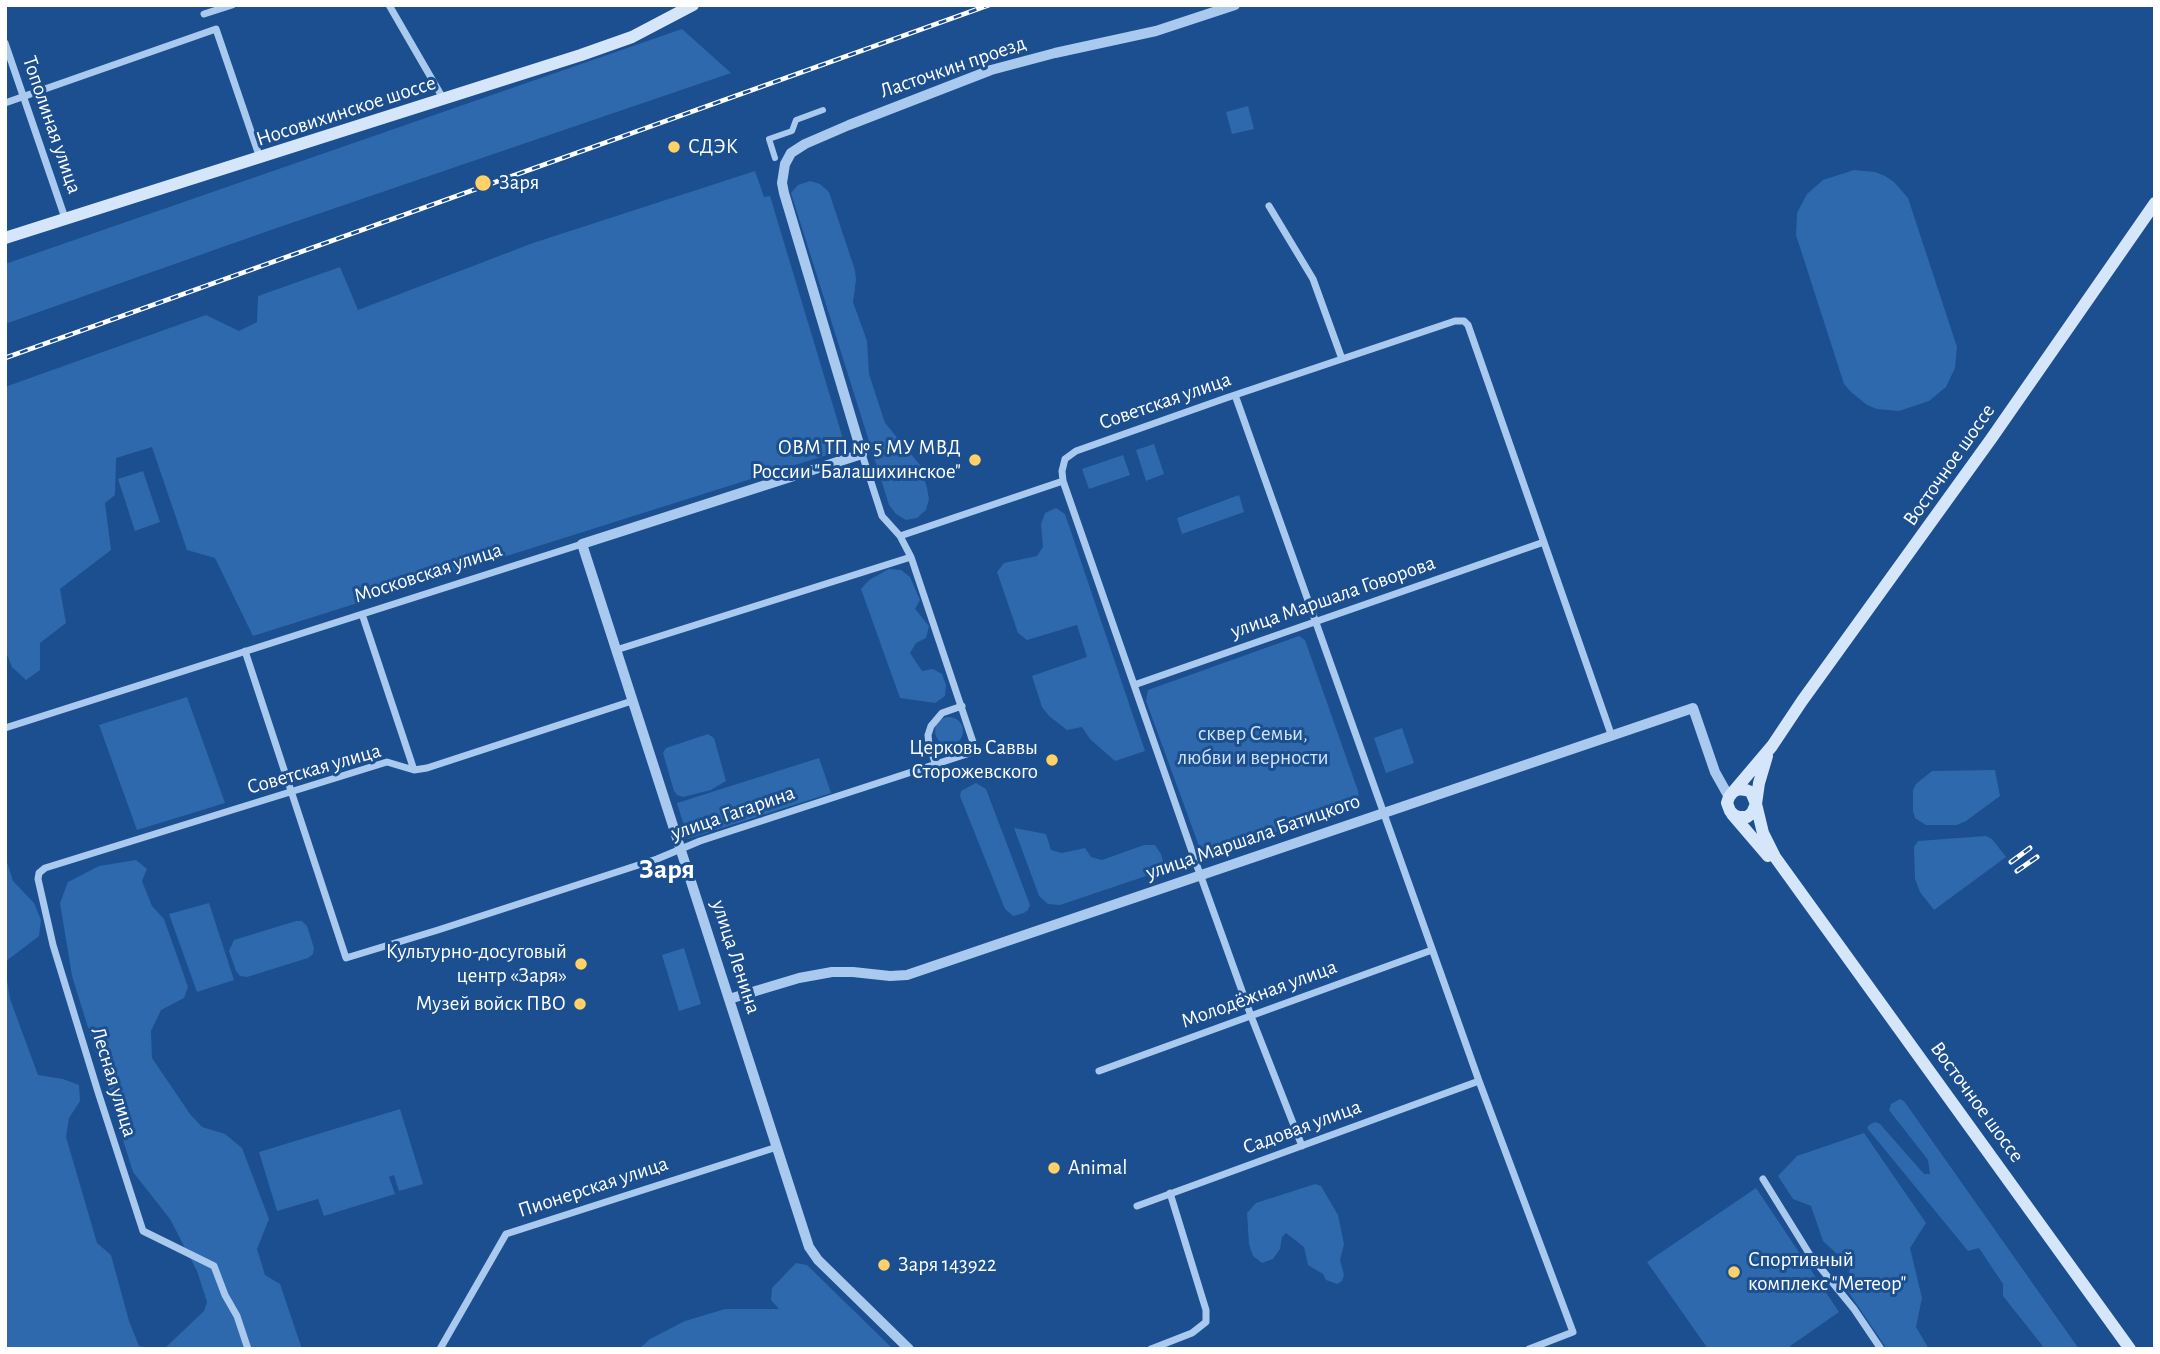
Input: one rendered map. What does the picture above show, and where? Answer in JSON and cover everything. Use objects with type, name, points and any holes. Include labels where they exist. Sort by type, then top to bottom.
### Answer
[{"type":"main road","name":"Носовихинское шоссе","points":[[5,238],[619,43],[693,5]]},
{"type":"main road","name":"Восточное шоссе","points":[[1731,794],[1772,747],[2155,203]]},
{"type":"main road","name":"Восточное шоссе","points":[[1772,747],[1762,771],[1756,804],[1767,842],[1790,880]]},
{"type":"main road","points":[[1738,789],[1746,789],[1755,796],[1756,804],[1752,813],[1739,817],[1730,811],[1727,803],[1731,794],[1738,789]]},
{"type":"main road","name":"Восточное шоссе","points":[[1730,811],[1790,880],[2130,1349]]},
{"type":"street","points":[[204,15],[232,5]]},
{"type":"street","points":[[389,5],[444,100]]},
{"type":"street","name":"Ласточкин проезд","points":[[862,454],[784,193],[782,183],[787,159],[791,153],[805,144],[972,76],[1034,58],[1156,31],[1235,5]]},
{"type":"street","points":[[5,103],[216,29],[260,158]]},
{"type":"street","name":"Тополиная улица","points":[[5,43],[65,218]]},
{"type":"street","points":[[775,158],[769,139],[792,131],[796,120],[823,110]]},
{"type":"street","points":[[1269,206],[1313,279],[1342,359]]},
{"type":"street","name":"Советская улица","points":[[1063,481],[1065,459],[1076,451],[1455,321],[1464,321],[1468,325],[1544,542]]},
{"type":"street","points":[[1235,395],[1479,1081],[1573,1332],[1529,1349]]},
{"type":"street","points":[[862,454],[882,516],[900,536],[911,557],[961,706],[942,713],[931,726],[929,745],[936,765]]},
{"type":"street","name":"Московская улица","points":[[5,727],[862,454]]},
{"type":"street","points":[[900,536],[1063,481],[1251,1016],[1301,1146]]},
{"type":"street","points":[[1544,542],[1611,734]]},
{"type":"street","name":"улица Маршала Говорова","points":[[1134,685],[1544,542]]},
{"type":"street","name":"улица Ленина","points":[[582,544],[809,1247],[818,1260],[909,1349]]},
{"type":"street","points":[[616,650],[911,557]]},
{"type":"street","points":[[362,614],[414,770]]},
{"type":"street","points":[[245,651],[291,792]]},
{"type":"street","name":"Советская улица","points":[[45,868],[387,762],[414,770],[427,768],[632,701]]},
{"type":"street","name":"улица Гагарина","points":[[291,792],[344,954],[346,958],[351,958],[657,859],[976,751],[961,706]]},
{"type":"street","name":"улица Маршала Батицкого","points":[[729,999],[799,978],[832,972],[907,975],[1693,708],[1715,772],[1731,794]]},
{"type":"street","name":"Лесная улица","points":[[45,868],[39,873],[38,879],[53,945],[143,1231],[215,1266],[248,1349]]},
{"type":"street","name":"Молодёжная улица","points":[[1098,1071],[1432,950]]},
{"type":"street","name":"Садовая улица","points":[[1136,1206],[1479,1081]]},
{"type":"street","name":"Пионерская улица","points":[[440,1349],[506,1234],[777,1147]]},
{"type":"street","points":[[1763,1180],[1810,1255],[1854,1309],[1881,1349]]},
{"type":"street","points":[[1151,1349],[1192,1333],[1206,1322],[1206,1310],[1170,1194]]},
{"type":"green space","points":[[682,29],[731,73],[5,324],[5,264]]},
{"type":"green space","points":[[1248,106],[1254,129],[1232,134],[1226,112]]},
{"type":"green space","points":[[1854,170],[1885,176],[1908,198],[1957,347],[1955,368],[1946,387],[1929,401],[1899,411],[1867,405],[1844,384],[1796,235],[1797,213],[1807,194],[1823,180]]},
{"type":"green space","points":[[755,171],[764,197],[770,196],[846,449],[253,636],[215,558],[187,550],[152,447],[116,458],[115,495],[105,503],[111,550],[60,589],[66,623],[40,643],[40,670],[26,680],[12,667],[5,650],[5,387],[206,315],[239,331],[257,322],[258,296],[340,267],[358,310],[533,243]]},
{"type":"green space","points":[[810,181],[820,184],[829,192],[855,270],[853,302],[867,341],[869,374],[885,423],[920,465],[929,499],[926,510],[917,518],[906,520],[896,514],[889,505],[791,193],[798,185]]},
{"type":"green space","points":[[1154,444],[1164,474],[1146,481],[1136,450]]},
{"type":"green space","points":[[1123,455],[1130,475],[1089,489],[1082,469]]},
{"type":"green space","points":[[143,471],[160,522],[135,531],[118,479]]},
{"type":"green space","points":[[1239,495],[1244,512],[1182,534],[1177,518]]},
{"type":"green space","points":[[1056,508],[1065,514],[1145,751],[1115,761],[1090,739],[1082,727],[1067,730],[1049,716],[1042,707],[1032,676],[1087,657],[1077,625],[1027,640],[1018,633],[997,572],[1004,563],[1037,556],[1043,547],[1041,524],[1045,513]]},
{"type":"green space","points":[[889,569],[901,570],[910,577],[920,600],[915,609],[929,626],[926,638],[916,643],[910,653],[922,671],[933,669],[942,674],[946,685],[945,696],[935,703],[900,698],[861,589],[869,580]]},
{"type":"green space","name":"сквер Семьи, любви и верности","points":[[1299,636],[1305,640],[1359,800],[1355,807],[1209,851],[1199,846],[1146,701],[1148,690]]},
{"type":"green space","points":[[187,697],[225,803],[137,830],[99,725]]},
{"type":"green space","points":[[949,717],[959,721],[963,731],[959,741],[949,745],[939,741],[935,731],[939,721]]},
{"type":"green space","points":[[1402,728],[1414,763],[1386,773],[1374,738]]},
{"type":"green space","points":[[708,734],[714,738],[726,781],[711,790],[683,797],[677,795],[663,753],[666,748]]},
{"type":"green space","points":[[819,758],[831,793],[688,839],[677,803]]},
{"type":"green space","points":[[1995,770],[2000,796],[1966,821],[1957,825],[1926,825],[1915,818],[1913,790],[1916,784],[1932,771]]},
{"type":"green space","points":[[976,783],[986,789],[1030,905],[1024,913],[1013,916],[1005,909],[960,796],[961,791]]},
{"type":"green space","points":[[1014,828],[1046,834],[1051,850],[1062,853],[1085,848],[1091,857],[1102,860],[1144,845],[1155,845],[1164,864],[1155,873],[1060,905],[1048,904],[1039,896]]},
{"type":"green space","points":[[1986,836],[1992,839],[2006,857],[1934,910],[1920,892],[1915,879],[1914,847],[1918,841]]},
{"type":"green space","points":[[5,856],[13,881],[34,903],[41,920],[39,936],[5,962]]},
{"type":"green space","points":[[136,860],[147,869],[142,881],[152,906],[164,919],[188,987],[184,998],[161,1010],[151,1031],[152,1058],[202,1127],[225,1134],[242,1148],[269,1219],[257,1249],[265,1275],[280,1284],[302,1349],[164,1349],[204,1311],[207,1302],[197,1271],[170,1219],[133,1172],[72,976],[60,903],[68,882],[99,866]]},
{"type":"green space","points":[[209,903],[234,980],[197,992],[169,914]]},
{"type":"green space","points":[[302,921],[307,926],[314,948],[313,954],[308,958],[247,977],[240,976],[229,951],[234,940]]},
{"type":"green space","points":[[684,948],[701,1004],[679,1011],[662,955]]},
{"type":"green space","points":[[5,967],[10,999],[38,1075],[79,1085],[80,1101],[69,1118],[66,1137],[97,1243],[111,1255],[129,1321],[139,1346],[158,1349],[5,1349]]},
{"type":"green space","points":[[1900,1099],[2079,1349],[2045,1349],[2003,1296],[2003,1284],[1979,1248],[1968,1251],[1867,1128],[1875,1122],[1880,1124],[1924,1174],[1930,1174],[1928,1160],[1889,1110],[1891,1104]]},
{"type":"green space","points":[[400,1109],[423,1184],[399,1191],[394,1175],[389,1177],[395,1194],[324,1216],[318,1199],[277,1211],[259,1152]]},
{"type":"green space","points":[[1864,1133],[1926,1223],[1910,1248],[1922,1298],[1916,1327],[1929,1349],[1887,1349],[1847,1290],[1850,1266],[1823,1241],[1811,1206],[1793,1199],[1778,1176],[1797,1156]]},
{"type":"green space","points":[[1315,1184],[1321,1186],[1338,1215],[1344,1244],[1340,1260],[1344,1275],[1342,1281],[1337,1284],[1326,1280],[1323,1274],[1308,1265],[1304,1247],[1286,1233],[1273,1259],[1262,1263],[1253,1256],[1249,1244],[1247,1213],[1256,1203]]},
{"type":"green space","name":"Спортивный комплекс \"Метеор\"","points":[[1756,1188],[1839,1312],[1786,1349],[1708,1349],[1647,1262]]},
{"type":"green space","points":[[796,1263],[807,1265],[893,1349],[639,1349],[650,1339],[685,1321],[725,1309],[779,1309],[771,1300],[772,1288]]},
{"type":"railway","points":[[5,358],[989,5]]},
{"type":"railway","points":[[2011,862],[2030,848]]},
{"type":"railway","points":[[2017,871],[2037,857]]},
{"type":"place","name":"СДЭК","points":[[674,147]]},
{"type":"place","name":"Заря","points":[[483,183]]},
{"type":"place","name":"ОВМ ТП № 5 МУ МВД России \"Балашихинское\"","points":[[975,460]]},
{"type":"place","name":"Церковь Саввы Сторожевского","points":[[1052,760]]},
{"type":"place","name":"Культурно-досуговый центр «Заря»","points":[[581,964]]},
{"type":"place","name":"Музей войск ПВО","points":[[580,1004]]},
{"type":"place","name":"Animal","points":[[1054,1168]]},
{"type":"place","name":"Заря 143922","points":[[884,1265]]},
{"type":"place","name":"Спортивный комплекс \"Метеор\"","points":[[1734,1272]]},
{"type":"district","name":"Заря","points":[[667,870]]}]
